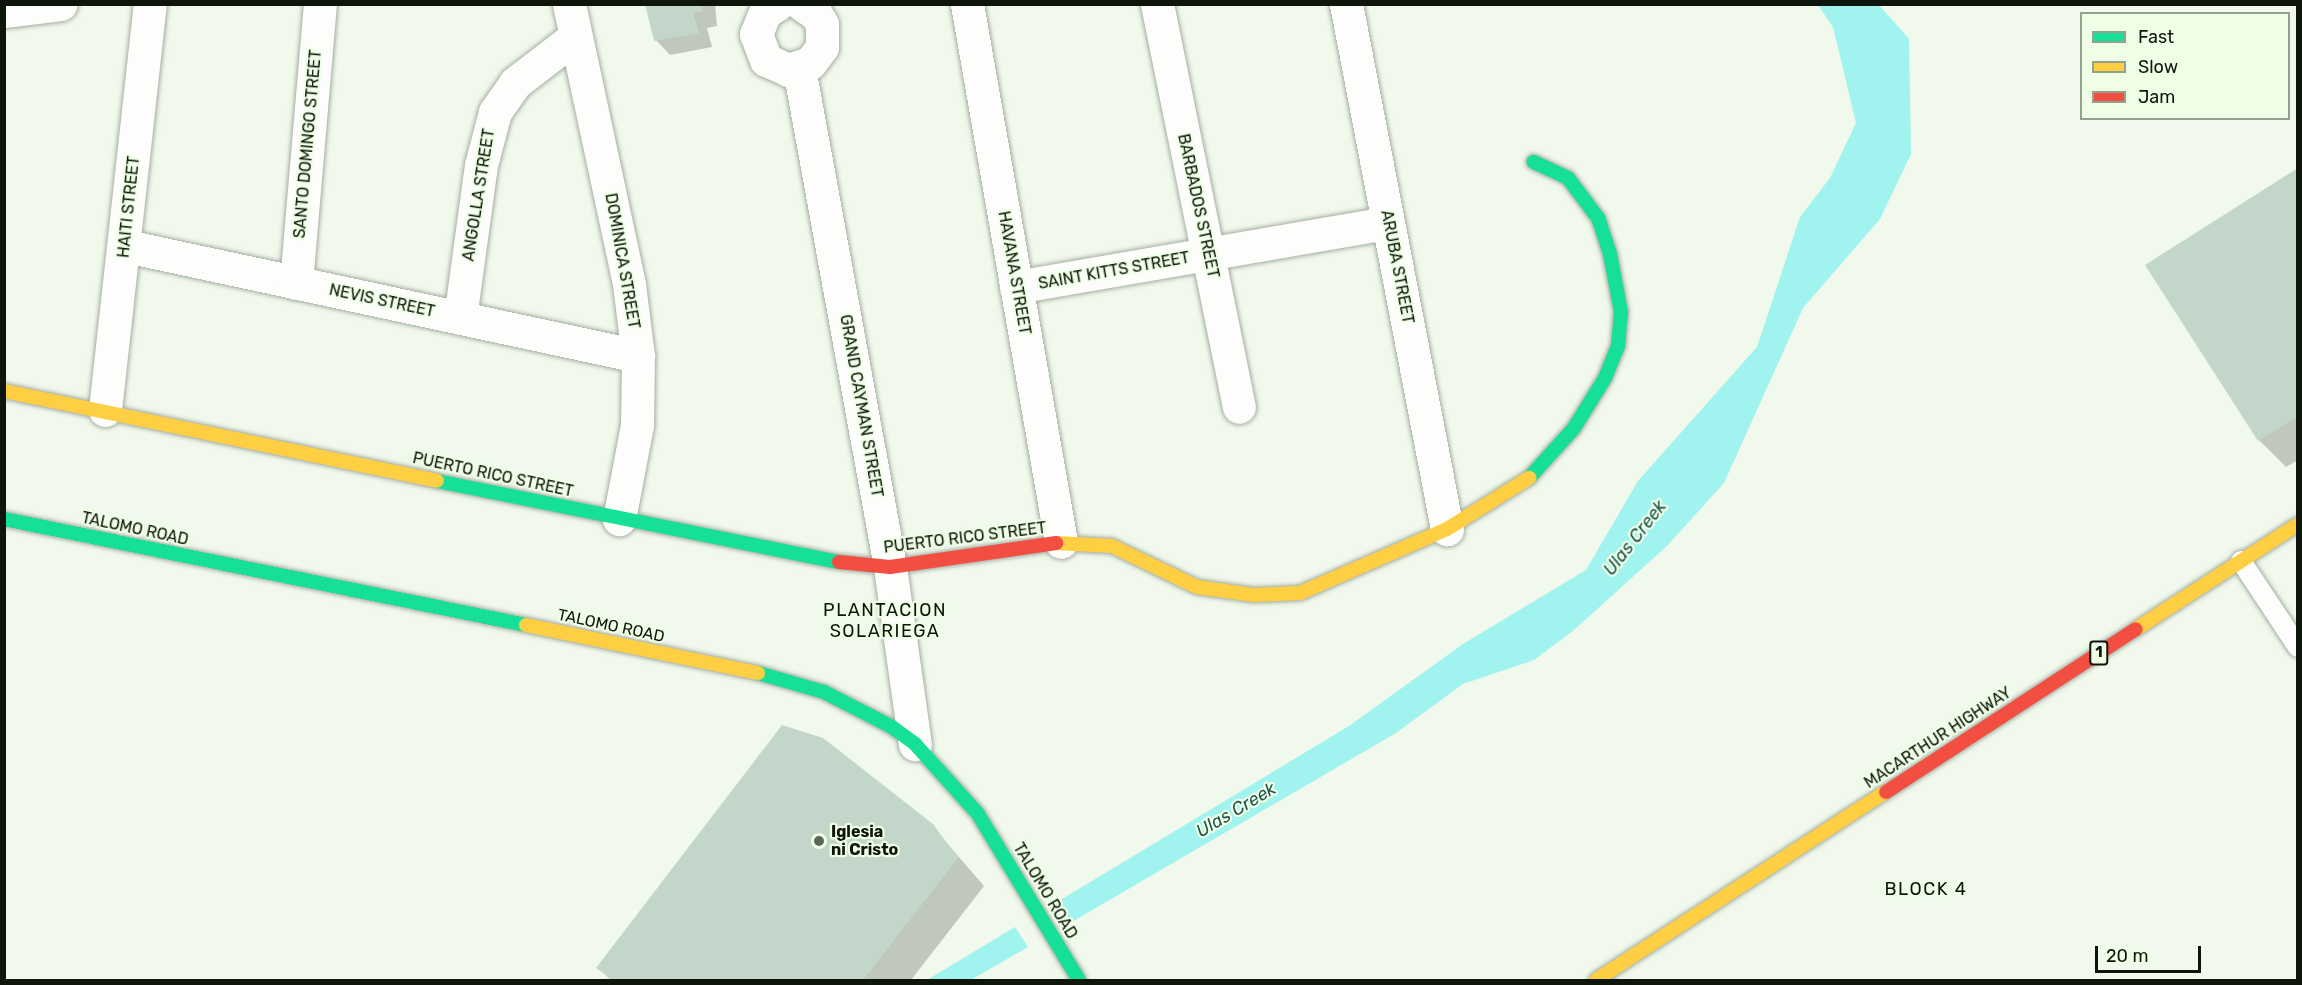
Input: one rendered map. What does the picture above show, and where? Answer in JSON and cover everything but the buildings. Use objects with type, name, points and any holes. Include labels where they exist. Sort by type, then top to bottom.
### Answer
[{"type":"main road","name":"PUERTO RICO STREET","points":[[4,391],[105,410],[812,559],[890,567],[1062,542],[1112,546],[1197,587],[1254,595],[1300,592],[1447,529],[1532,476],[1574,428],[1605,378],[1618,346],[1621,312],[1610,254],[1598,218],[1568,178],[1533,162]]},
{"type":"main road","name":"TALOMO ROAD","points":[[4,519],[765,674],[824,692],[858,708],[915,744],[978,814],[1079,981]]},
{"type":"main road","name":"MACARTHUR HIGHWAY","points":[[1596,981],[2298,524]]},
{"type":"street","points":[[4,11],[61,4]]},
{"type":"street","name":"HAITI STREET","points":[[105,410],[126,246],[150,4]]},
{"type":"street","name":"SANTO DOMINGO STREET","points":[[296,283],[320,4]]},
{"type":"street","name":"DOMINICA STREET","points":[[569,4],[629,284],[638,356],[637,425],[619,519]]},
{"type":"street","points":[[778,4],[758,22],[759,51],[776,67],[799,68],[816,57],[824,36],[816,14],[801,4]]},
{"type":"street","name":"HAVANA STREET","points":[[967,4],[1062,542]]},
{"type":"street","name":"BARBADOS STREET","points":[[1157,4],[1239,408]]},
{"type":"street","name":"ARUBA STREET","points":[[1346,4],[1447,529]]},
{"type":"street","name":"ANGOLLA STREET","points":[[460,318],[481,165],[495,112],[515,83],[575,37]]},
{"type":"street","name":"GRAND CAYMAN STREET","points":[[799,68],[890,567],[915,744]]},
{"type":"street","name":"SAINT KITTS STREET","points":[[1016,287],[1388,223]]},
{"type":"street","name":"NEVIS STREET","points":[[126,246],[638,356]]},
{"type":"lane","points":[[2241,561],[2298,647]]},
{"type":"water","name":"Ulas Creek","points":[[1818,5],[1879,5],[1909,39],[1911,154],[1880,219],[1803,308],[1724,483],[1667,546],[1574,630],[1534,660],[1463,684],[1396,733],[1070,923],[1057,902],[1349,726],[1463,644],[1586,570],[1638,481],[1757,347],[1800,217],[1830,178],[1856,123],[1833,27]]},
{"type":"water","points":[[1015,927],[1028,947],[971,980],[927,980]]},
{"type":"traffic: fast","points":[[1529,478],[1574,428],[1605,378],[1618,346],[1621,312],[1610,254],[1598,218],[1568,178],[1533,162]]},
{"type":"traffic: fast","points":[[437,481],[839,562]]},
{"type":"traffic: fast","points":[[4,519],[526,625]]},
{"type":"traffic: fast","points":[[758,673],[824,692],[892,727],[915,744],[978,814],[1079,980]]},
{"type":"traffic: slow","points":[[4,391],[437,481]]},
{"type":"traffic: slow","points":[[1056,543],[1112,546],[1197,587],[1254,595],[1300,593],[1447,529],[1529,478]]},
{"type":"traffic: slow","points":[[2136,629],[2298,524]]},
{"type":"traffic: slow","points":[[526,625],[758,673]]},
{"type":"traffic: slow","points":[[1596,980],[1886,792]]},
{"type":"traffic: jam","points":[[839,562],[890,567],[1056,543]]},
{"type":"traffic: jam","points":[[1886,792],[2136,629]]},
{"type":"place","name":"Iglesia ni Cristo","points":[[819,841]]},
{"type":"district","name":"PLANTACION SOLARIEGA","points":[[885,621]]},
{"type":"district","name":"BLOCK 4","points":[[1926,889]]}]
